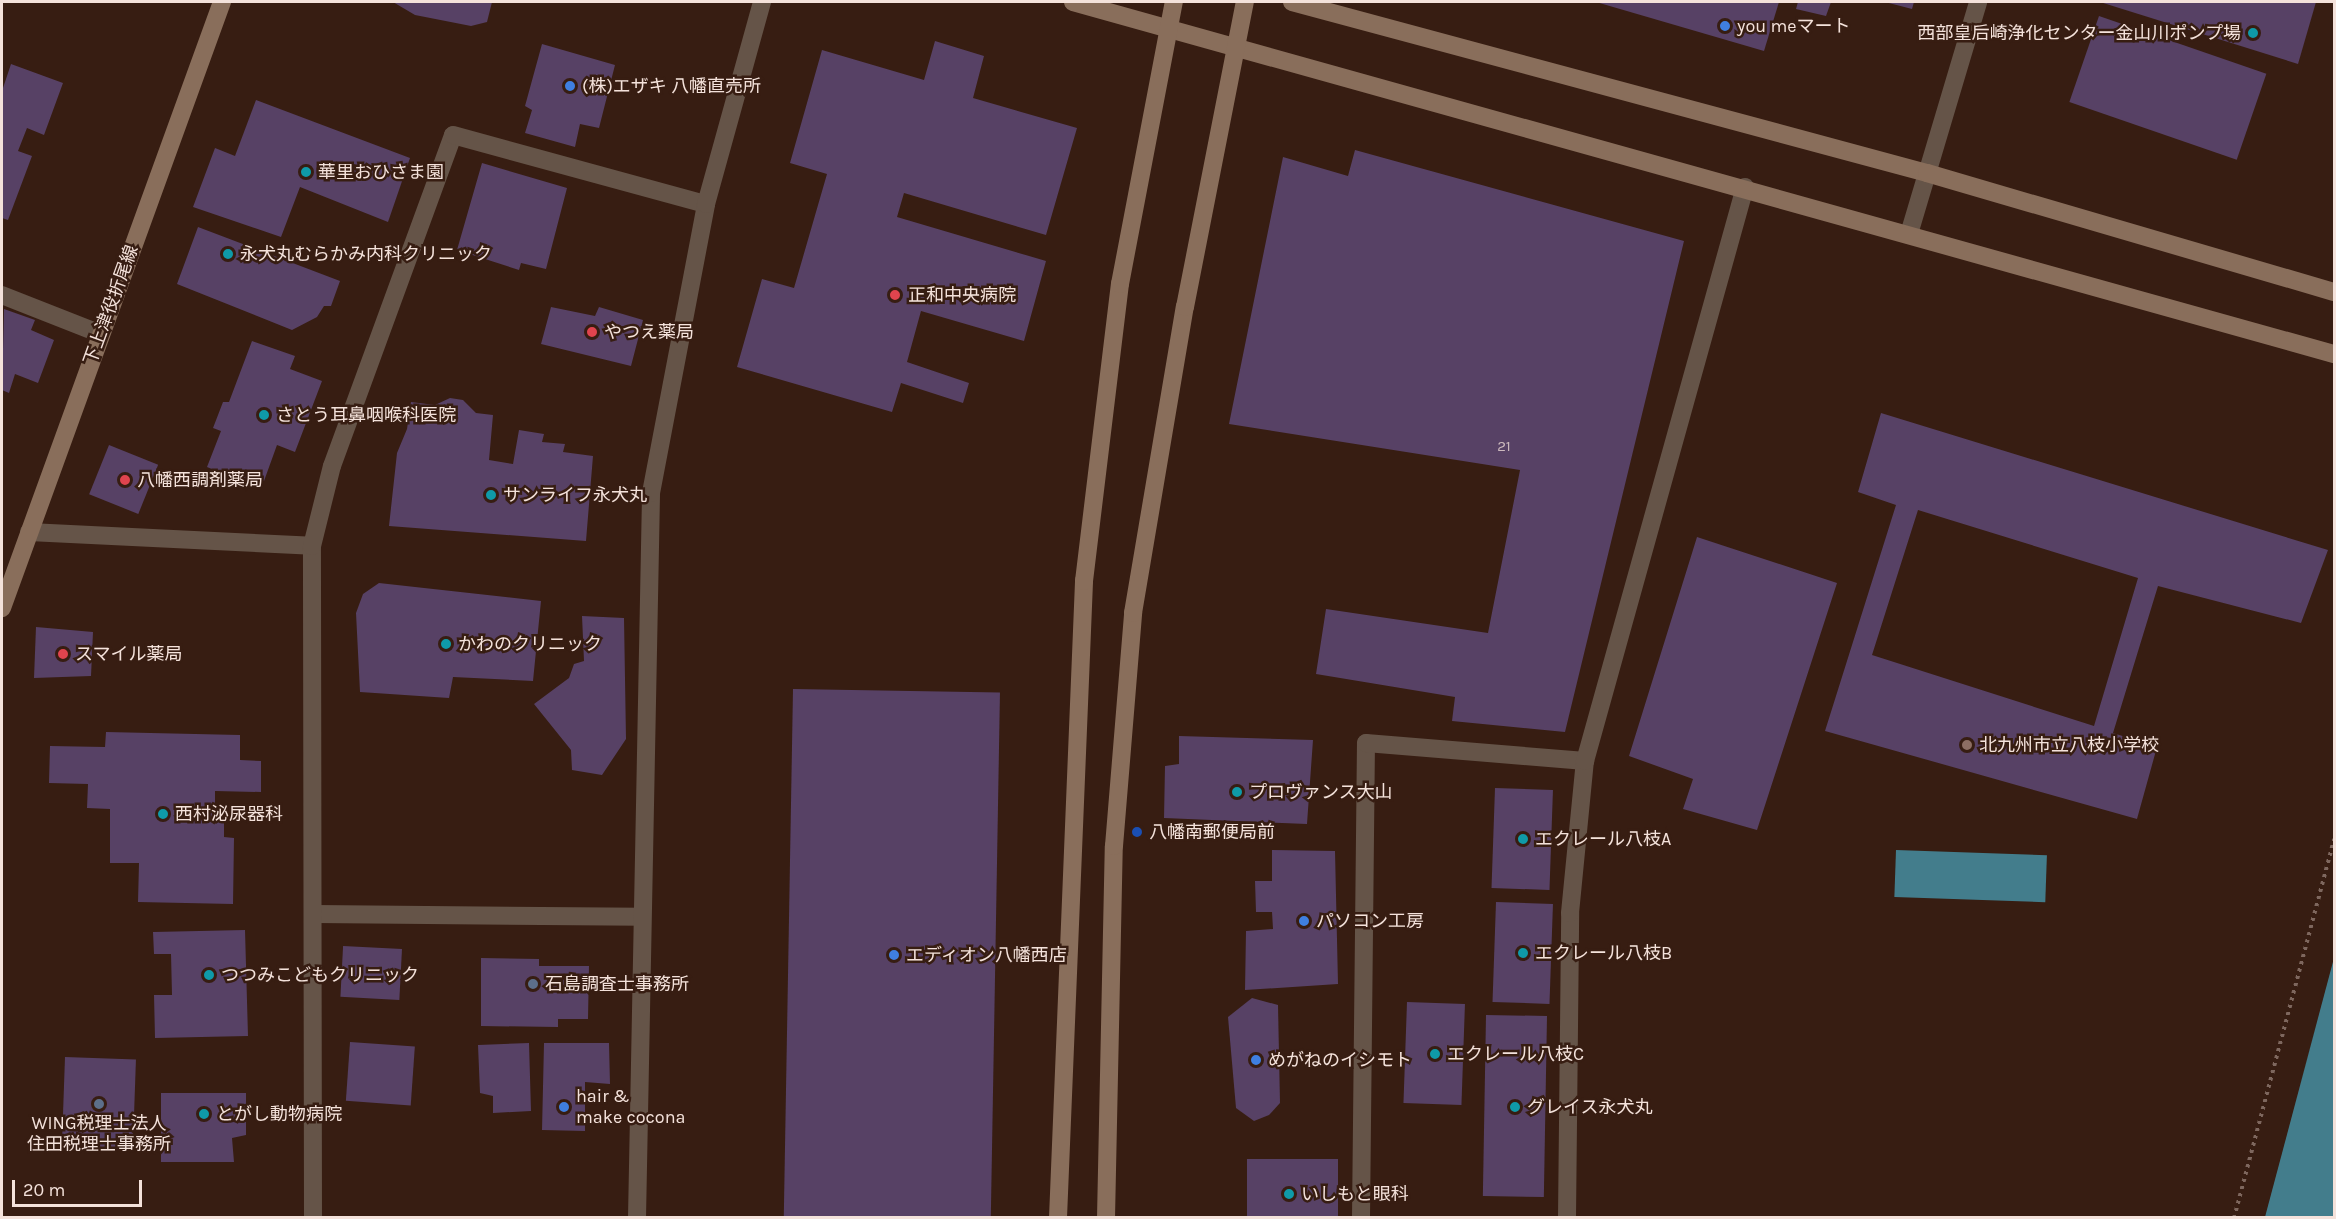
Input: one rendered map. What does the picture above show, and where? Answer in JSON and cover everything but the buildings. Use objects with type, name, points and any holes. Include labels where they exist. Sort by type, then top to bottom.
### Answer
[{"type":"street","name":"下上津役折尾線","points":[[2,608],[222,2]]},
{"type":"street","points":[[638,1218],[651,493],[706,204],[762,2]]},
{"type":"street","points":[[1073,2],[1745,187],[2334,354]]},
{"type":"street","points":[[1058,1218],[1084,581],[1120,284],[1174,2]]},
{"type":"street","points":[[1106,1218],[1114,846],[1133,613],[1185,307],[1238,48],[1245,2]]},
{"type":"street","points":[[1292,2],[1927,173],[2334,292]]},
{"type":"street","points":[[1909,234],[1978,2]]},
{"type":"street","points":[[313,1218],[315,914],[312,546],[332,466],[453,135],[706,204]]},
{"type":"street","points":[[1567,1218],[1570,913],[1585,761],[1745,187]]},
{"type":"street","points":[[2,295],[101,334]]},
{"type":"street","points":[[29,532],[312,546]]},
{"type":"street","points":[[1361,1218],[1366,743],[1585,761]]},
{"type":"street","points":[[315,914],[642,917]]},
{"type":"path","points":[[2234,1218],[2334,839]]},
{"type":"water","points":[[1896,850],[2047,855],[2045,902],[1894,897]]},
{"type":"water","points":[[2334,958],[2334,1217],[2265,1217]]},
{"type":"place","name":"you meマート","points":[[1725,26]]},
{"type":"place","name":"西部皇后崎浄化センター金山川ポンプ場","points":[[2253,33]]},
{"type":"place","name":"(株)エザキ 八幡直売所","points":[[570,86]]},
{"type":"place","name":"華里おひさま園","points":[[306,172]]},
{"type":"place","name":"永犬丸むらかみ内科クリニック","points":[[228,254]]},
{"type":"place","name":"正和中央病院","points":[[895,295]]},
{"type":"place","name":"やつえ薬局","points":[[592,332]]},
{"type":"place","name":"さとう耳鼻咽喉科医院","points":[[264,415]]},
{"type":"place","name":"八幡西調剤薬局","points":[[125,480]]},
{"type":"place","name":"サンライフ永犬丸","points":[[491,495]]},
{"type":"place","name":"かわのクリニック","points":[[446,644]]},
{"type":"place","name":"スマイル薬局","points":[[63,654]]},
{"type":"place","name":"北九州市立八枝小学校","points":[[1967,745]]},
{"type":"place","name":"プロヴァンス大山","points":[[1237,792]]},
{"type":"place","name":"西村泌尿器科","points":[[163,814]]},
{"type":"place","name":"八幡南郵便局前","points":[[1137,832]]},
{"type":"place","name":"エクレール八枝A","points":[[1523,839]]},
{"type":"place","name":"パソコン工房","points":[[1304,921]]},
{"type":"place","name":"エクレール八枝B","points":[[1523,953]]},
{"type":"place","name":"エディオン八幡西店","points":[[894,955]]},
{"type":"place","name":"つつみこどもクリニック","points":[[209,975]]},
{"type":"place","name":"石島調査士事務所","points":[[533,984]]},
{"type":"place","name":"エクレール八枝C","points":[[1435,1054]]},
{"type":"place","name":"めがねのイシモト","points":[[1256,1060]]},
{"type":"place","name":"WING税理士法人 住田税理士事務所","points":[[99,1104]]},
{"type":"place","name":"hair & make cocona","points":[[564,1107]]},
{"type":"place","name":"グレイス永犬丸","points":[[1515,1107]]},
{"type":"place","name":"とがし動物病院","points":[[204,1114]]},
{"type":"place","name":"いしもと眼科","points":[[1289,1194]]}]
